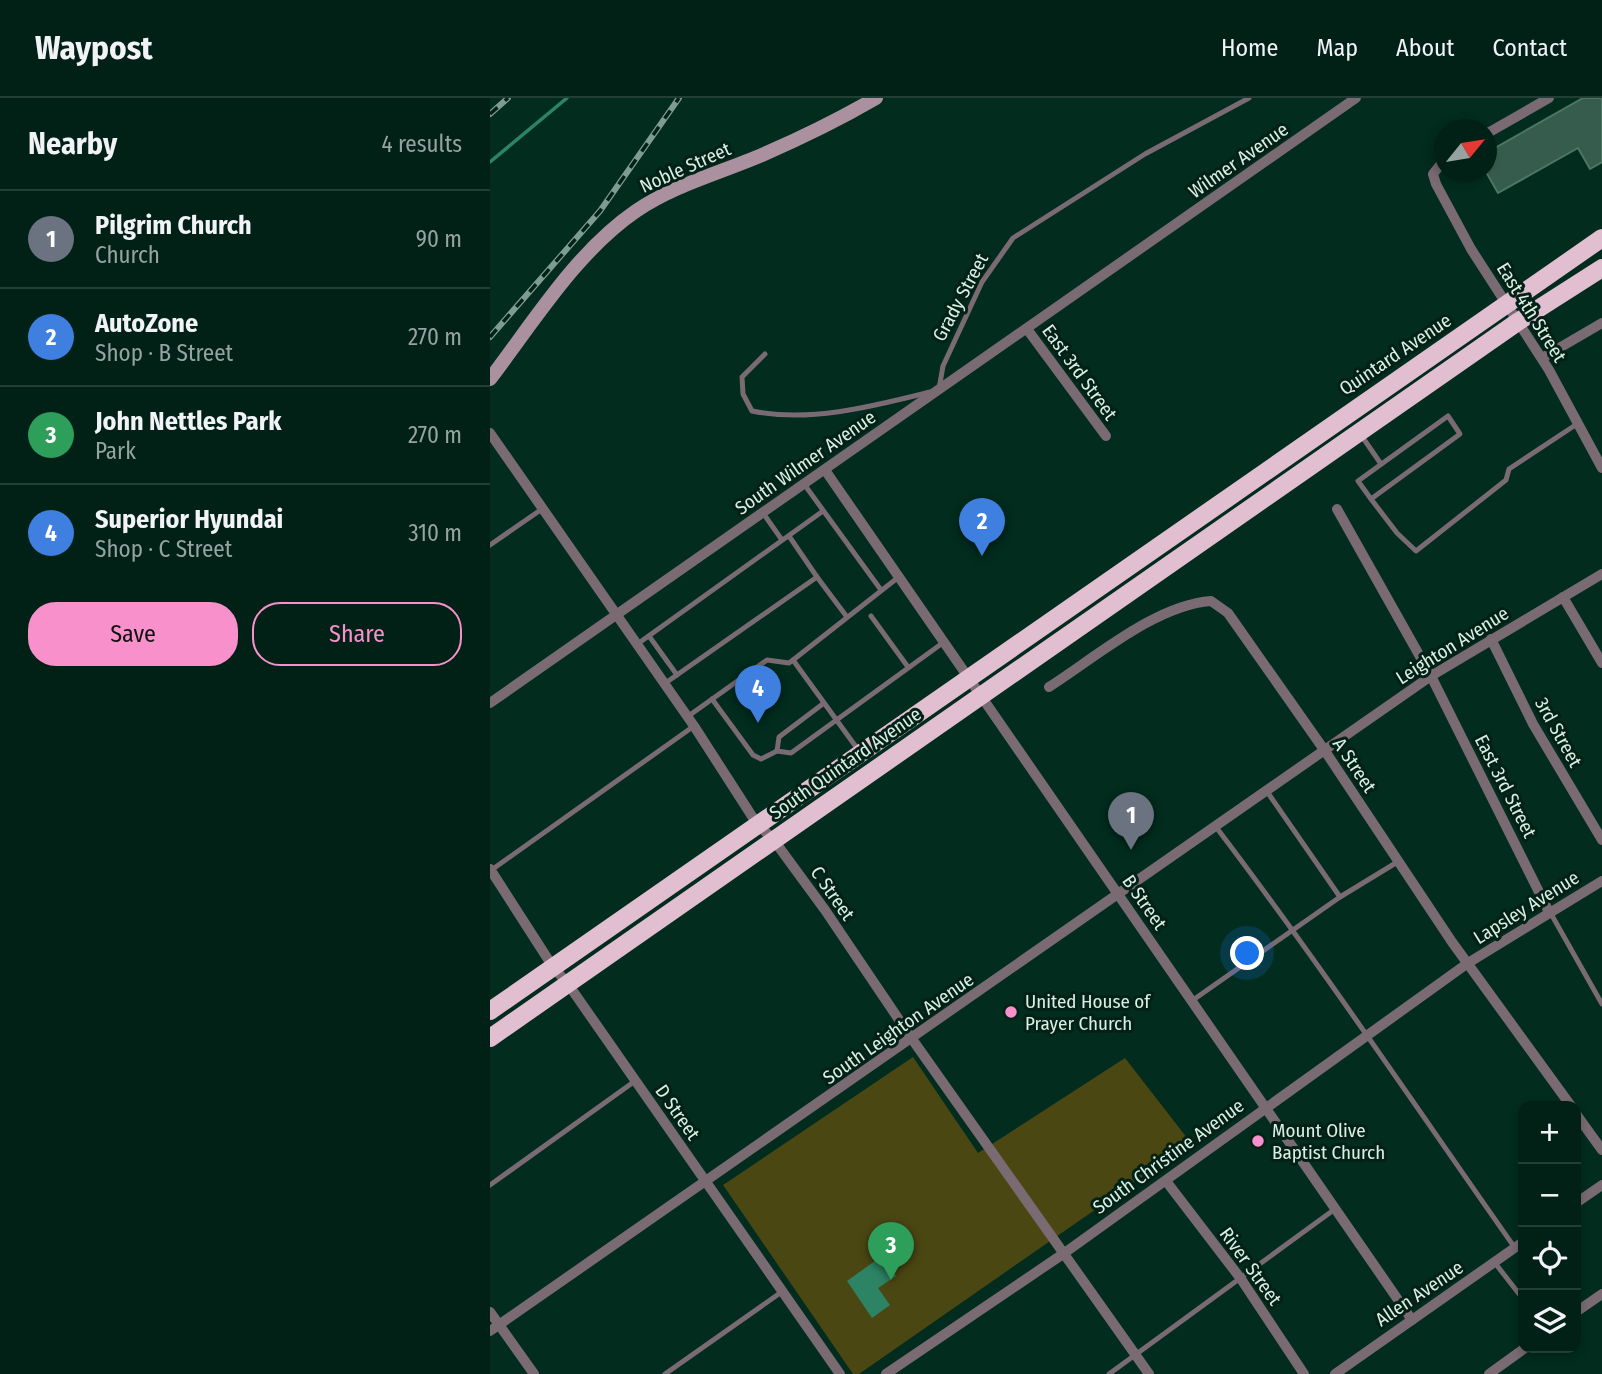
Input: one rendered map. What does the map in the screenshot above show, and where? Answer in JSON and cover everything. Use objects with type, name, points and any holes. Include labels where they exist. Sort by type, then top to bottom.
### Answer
[{"type":"highway","name":"Quintard Avenue","points":[[1213,506],[1602,238]]},
{"type":"highway","points":[[1359,433],[1519,321],[1602,268]]},
{"type":"highway","name":"South Quintard Avenue","points":[[490,1038],[1359,433]]},
{"type":"highway","name":"South Quintard Avenue","points":[[490,1011],[1213,506]]},
{"type":"main road","name":"Noble Street","points":[[490,379],[580,265],[608,234],[636,211],[681,187],[804,136],[876,98]]},
{"type":"street","name":"Wilmer Avenue","points":[[1140,250],[1356,98]]},
{"type":"street","points":[[1497,128],[1549,98]]},
{"type":"street","name":"East 4th Street","points":[[1437,182],[1465,238],[1542,358],[1577,424],[1598,451],[1602,468]]},
{"type":"street","name":"South Wilmer Avenue","points":[[490,703],[1140,250]]},
{"type":"street","points":[[1542,358],[1602,323]]},
{"type":"street","name":"East 3rd Street","points":[[1027,329],[1106,436]]},
{"type":"street","name":"C Street","points":[[490,433],[694,726],[757,824],[773,839],[1149,1374]]},
{"type":"street","name":"B Street","points":[[825,470],[900,576],[979,697],[1193,1000],[1412,1320]]},
{"type":"street","name":"East 3rd Street","points":[[1338,509],[1431,676],[1549,912]]},
{"type":"street","name":"Leighton Avenue","points":[[1325,751],[1431,676],[1602,574]]},
{"type":"street","points":[[1563,597],[1602,663]]},
{"type":"street","name":"A Street","points":[[1049,687],[1148,623],[1189,603],[1211,601],[1228,613],[1468,963],[1567,1101]]},
{"type":"street","name":"3rd Street","points":[[1491,639],[1533,724],[1602,840]]},
{"type":"street","name":"South Leighton Avenue","points":[[494,1328],[1325,751]]},
{"type":"street","name":"D Street","points":[[490,870],[554,967],[840,1374]]},
{"type":"street","name":"Lapsley Avenue","points":[[1468,963],[1602,881]]},
{"type":"street","name":"South Christine Avenue","points":[[886,1374],[1063,1254],[1468,963]]},
{"type":"street","points":[[1581,1121],[1602,1150]]},
{"type":"street","name":"River Street","points":[[1166,1181],[1241,1279],[1304,1374]]},
{"type":"street","points":[[1581,1200],[1602,1185]]},
{"type":"street","name":"Allen Avenue","points":[[1335,1374],[1518,1246]]},
{"type":"street","points":[[1581,1309],[1602,1294]]},
{"type":"street","points":[[490,1312],[494,1328],[534,1374]]},
{"type":"street","points":[[1489,1374],[1518,1353]]},
{"type":"lane","name":"Grady Street","points":[[939,390],[943,366],[982,282],[1013,238],[1145,154],[1249,98]]},
{"type":"lane","points":[[765,354],[742,377],[743,394],[752,411],[808,414],[882,404],[939,390]]},
{"type":"lane","points":[[1371,499],[1460,434],[1448,416],[1358,481],[1371,499],[1397,533],[1416,551],[1506,480],[1509,469],[1577,424]]},
{"type":"lane","points":[[1359,433],[1381,464]]},
{"type":"lane","points":[[804,484],[881,590]]},
{"type":"lane","points":[[490,545],[542,509]]},
{"type":"lane","points":[[636,645],[823,511]]},
{"type":"lane","points":[[763,513],[782,540]]},
{"type":"lane","points":[[789,536],[846,617]]},
{"type":"lane","points":[[687,717],[767,660],[793,660],[900,576]]},
{"type":"lane","points":[[664,684],[817,577]]},
{"type":"lane","points":[[871,616],[908,667]]},
{"type":"lane","points":[[649,635],[677,676]]},
{"type":"lane","points":[[712,699],[753,755],[761,759],[777,751],[791,753],[944,642]]},
{"type":"lane","points":[[793,660],[860,753]]},
{"type":"lane","points":[[777,751],[779,737],[824,703]]},
{"type":"lane","points":[[490,870],[694,726]]},
{"type":"lane","points":[[1268,793],[1340,897]]},
{"type":"lane","points":[[1216,827],[1293,929],[1365,1035],[1518,1244]]},
{"type":"lane","points":[[1193,1000],[1340,897],[1399,861]]},
{"type":"lane","points":[[1549,912],[1602,1004]]},
{"type":"lane","points":[[490,1185],[635,1081]]},
{"type":"lane","points":[[1109,1374],[1335,1209]]},
{"type":"lane","points":[[1495,1263],[1518,1292]]},
{"type":"lane","points":[[665,1374],[783,1290]]},
{"type":"shaded area","points":[[913,1057],[978,1153],[1125,1058],[1191,1143],[859,1374],[853,1374],[723,1185]]},
{"type":"shaded area","points":[[882,1256],[896,1276],[878,1288],[890,1305],[872,1318],[847,1281]]},
{"type":"building","points":[[1583,98],[1602,98],[1602,162],[1590,169],[1578,148],[1498,193],[1492,182],[1497,182],[1497,147]]},
{"type":"waterway","points":[[490,162],[567,98]]},
{"type":"railway","points":[[490,114],[508,98]]},
{"type":"railway","points":[[490,337],[600,211],[679,98]]},
{"type":"place","name":"AutoZone","points":[[982,556]]},
{"type":"place","name":"Superior Hyundai","points":[[758,723]]},
{"type":"place","name":"Pilgrim Church","points":[[1131,850]]},
{"type":"place","name":"United House of Prayer Church","points":[[1011,1012]]},
{"type":"place","name":"Mount Olive Baptist Church","points":[[1258,1141]]},
{"type":"place","name":"John Nettles Park","points":[[891,1280]]}]
